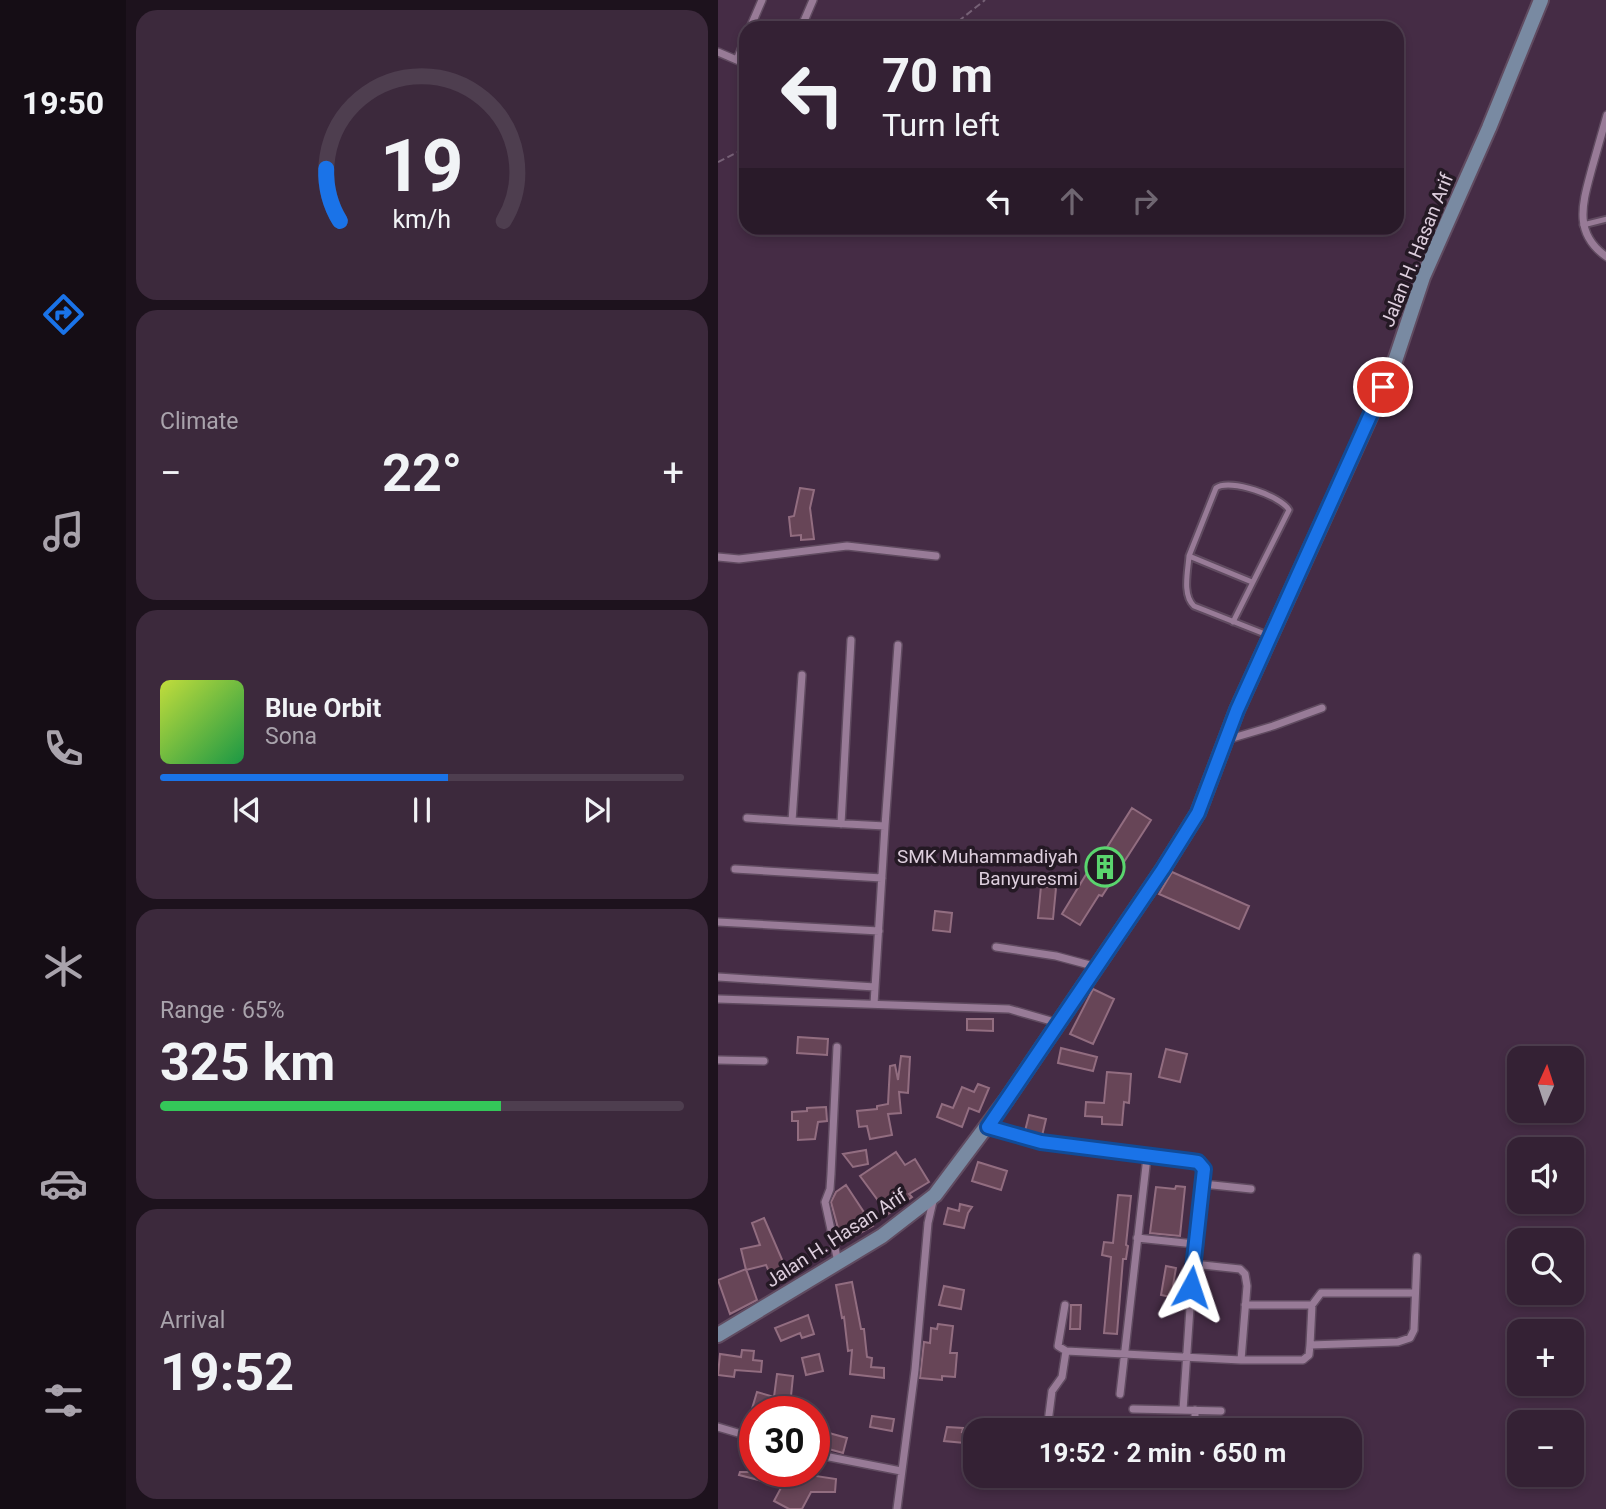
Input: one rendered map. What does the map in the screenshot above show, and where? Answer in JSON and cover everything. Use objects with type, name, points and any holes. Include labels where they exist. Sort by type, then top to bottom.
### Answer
[{"type":"main road","name":"Jalan H. Hasan Arif","points":[[718,1335],[882,1236],[935,1195],[988,1127],[1198,813],[1225,740],[1270,636],[1394,364],[1423,277],[1489,128],[1541,0]]},
{"type":"street","points":[[753,21],[762,0]]},
{"type":"street","points":[[804,21],[813,0]]},
{"type":"street","points":[[718,52],[737,60],[739,55]]},
{"type":"street","points":[[1606,115],[1582,205],[1590,241],[1606,257]]},
{"type":"street","points":[[718,557],[739,559],[847,546],[936,556]]},
{"type":"street","points":[[841,824],[851,640]]},
{"type":"street","points":[[874,1004],[898,645]]},
{"type":"street","points":[[792,821],[801,675]]},
{"type":"street","points":[[1225,740],[1322,708]]},
{"type":"street","points":[[747,818],[885,827]]},
{"type":"street","points":[[735,869],[882,878]]},
{"type":"street","points":[[718,922],[879,931]]},
{"type":"street","points":[[996,947],[1097,967]]},
{"type":"street","points":[[718,977],[875,986]]},
{"type":"street","points":[[718,999],[1009,1009],[1058,1024]]},
{"type":"street","points":[[837,1047],[830,1189],[825,1202],[838,1262]]},
{"type":"street","points":[[718,1060],[764,1061]]},
{"type":"street","points":[[988,1127],[1041,1142],[1198,1162],[1204,1169],[1193,1264],[1183,1410]]},
{"type":"street","points":[[1120,1394],[1147,1157]]},
{"type":"street","points":[[1203,1184],[1251,1189]]},
{"type":"street","points":[[896,1509],[915,1370],[928,1223],[935,1195]]},
{"type":"street","points":[[1137,1238],[1195,1244]]},
{"type":"street","points":[[1310,1345],[1405,1341],[1413,1335],[1417,1257]]},
{"type":"street","points":[[1193,1264],[1243,1270],[1247,1279],[1241,1360]]},
{"type":"street","points":[[1066,1305],[1058,1346],[1066,1352],[1303,1360],[1309,1354],[1312,1305],[1321,1293],[1414,1293]]},
{"type":"street","points":[[1245,1305],[1312,1305]]},
{"type":"street","points":[[1049,1418],[1052,1391],[1062,1377],[1066,1352]]},
{"type":"street","points":[[1133,1409],[1221,1411]]},
{"type":"street","points":[[1196,1410],[1196,1418]]},
{"type":"street","points":[[718,1427],[739,1433]]},
{"type":"street","points":[[830,1457],[901,1472]]},
{"type":"lane","points":[[1585,225],[1606,219]]},
{"type":"lane","points":[[1233,622],[1289,510],[1286,504],[1262,493],[1232,484],[1216,488],[1189,556],[1189,601],[1194,606],[1233,622],[1270,636]]},
{"type":"lane","points":[[1189,556],[1252,582]]},
{"type":"path","points":[[959,21],[985,0]]},
{"type":"path","points":[[718,162],[739,152]]},
{"type":"building","points":[[800,488],[814,490],[810,508],[814,539],[801,540],[801,535],[791,536],[789,517],[794,516]]},
{"type":"building","name":"SMK Muhammadiyah Banyuresmi","points":[[1132,808],[1151,820],[1080,925],[1062,914],[1101,850],[1104,852]]},
{"type":"building","points":[[1172,872],[1249,906],[1239,929],[1159,894]]},
{"type":"building","points":[[1041,886],[1056,888],[1053,919],[1038,918]]},
{"type":"building","points":[[935,911],[952,913],[950,932],[933,930]]},
{"type":"building","points":[[1093,989],[1114,999],[1093,1044],[1070,1034]]},
{"type":"building","points":[[967,1019],[993,1019],[993,1031],[967,1030]]},
{"type":"building","points":[[798,1037],[828,1039],[827,1055],[797,1053]]},
{"type":"building","points":[[1061,1048],[1097,1057],[1093,1071],[1058,1063]]},
{"type":"building","points":[[1166,1049],[1187,1054],[1180,1082],[1159,1077]]},
{"type":"building","points":[[901,1056],[910,1057],[908,1093],[899,1092],[901,1113],[888,1114],[892,1135],[870,1139],[867,1126],[859,1127],[857,1111],[877,1109],[877,1106],[888,1104],[890,1066],[895,1065],[898,1080]]},
{"type":"building","points":[[1107,1072],[1131,1074],[1129,1103],[1124,1102],[1122,1125],[1102,1124],[1102,1117],[1085,1116],[1086,1102],[1104,1103]]},
{"type":"building","points":[[978,1084],[989,1088],[979,1112],[969,1108],[962,1127],[937,1117],[942,1104],[953,1108],[962,1087],[974,1092]]},
{"type":"building","points":[[826,1107],[827,1121],[818,1122],[815,1139],[798,1140],[798,1121],[792,1121],[792,1112]]},
{"type":"building","points":[[1029,1115],[1046,1119],[1042,1136],[1025,1131]]},
{"type":"building","points":[[866,1150],[868,1164],[853,1167],[843,1154]]},
{"type":"building","points":[[896,1152],[905,1165],[915,1159],[929,1182],[909,1194],[912,1197],[888,1214],[860,1176]]},
{"type":"building","points":[[978,1162],[1007,1171],[1001,1190],[972,1181]]},
{"type":"building","points":[[846,1185],[873,1226],[842,1243],[831,1202],[836,1192]]},
{"type":"building","points":[[1176,1186],[1185,1187],[1180,1236],[1150,1233],[1156,1187],[1175,1189]]},
{"type":"building","points":[[1118,1195],[1131,1196],[1117,1334],[1104,1333],[1111,1257],[1102,1255],[1104,1242],[1113,1243]]},
{"type":"building","points":[[960,1204],[972,1207],[964,1228],[944,1224],[948,1208],[959,1211]]},
{"type":"building","points":[[764,1218],[790,1278],[775,1285],[766,1265],[746,1270],[741,1249],[760,1245],[752,1223]]},
{"type":"building","points":[[1166,1266],[1176,1268],[1171,1297],[1161,1295]]},
{"type":"building","points":[[746,1269],[757,1300],[730,1314],[718,1280]]},
{"type":"building","points":[[852,1282],[861,1329],[864,1329],[867,1357],[872,1358],[871,1367],[884,1368],[884,1378],[850,1374],[852,1350],[848,1351],[844,1317],[842,1318],[836,1285]]},
{"type":"building","points":[[944,1286],[964,1290],[961,1309],[939,1305]]},
{"type":"building","points":[[1071,1305],[1081,1305],[1080,1329],[1070,1329]]},
{"type":"building","points":[[808,1315],[814,1334],[802,1338],[800,1333],[781,1341],[775,1328]]},
{"type":"building","points":[[938,1324],[953,1326],[950,1353],[957,1353],[955,1377],[942,1376],[942,1380],[920,1378],[924,1342],[930,1343],[931,1328],[937,1329]]},
{"type":"building","points":[[742,1350],[754,1351],[753,1360],[762,1361],[761,1372],[735,1370],[734,1377],[718,1375],[720,1354],[741,1357]]},
{"type":"building","points":[[819,1354],[823,1371],[806,1375],[802,1358]]},
{"type":"building","points":[[777,1374],[793,1376],[791,1396],[774,1396]]},
{"type":"building","points":[[872,1416],[894,1419],[892,1431],[870,1427]]},
{"type":"building","points":[[947,1427],[963,1428],[963,1443],[944,1441]]},
{"type":"building","points":[[830,1433],[847,1438],[843,1453],[830,1449]]},
{"type":"building","points":[[830,1478],[836,1479],[835,1492],[811,1492],[802,1509],[789,1509],[774,1501],[781,1487],[830,1487]]},
{"type":"place","name":"SMK Muhammadiyah Banyuresmi","points":[[1105,867]]},
{"type":"route","points":[[1191,1287],[1204,1169],[1202,1165],[1198,1162],[1041,1142],[988,1127],[1198,813],[1237,710],[1383,387]]}]
